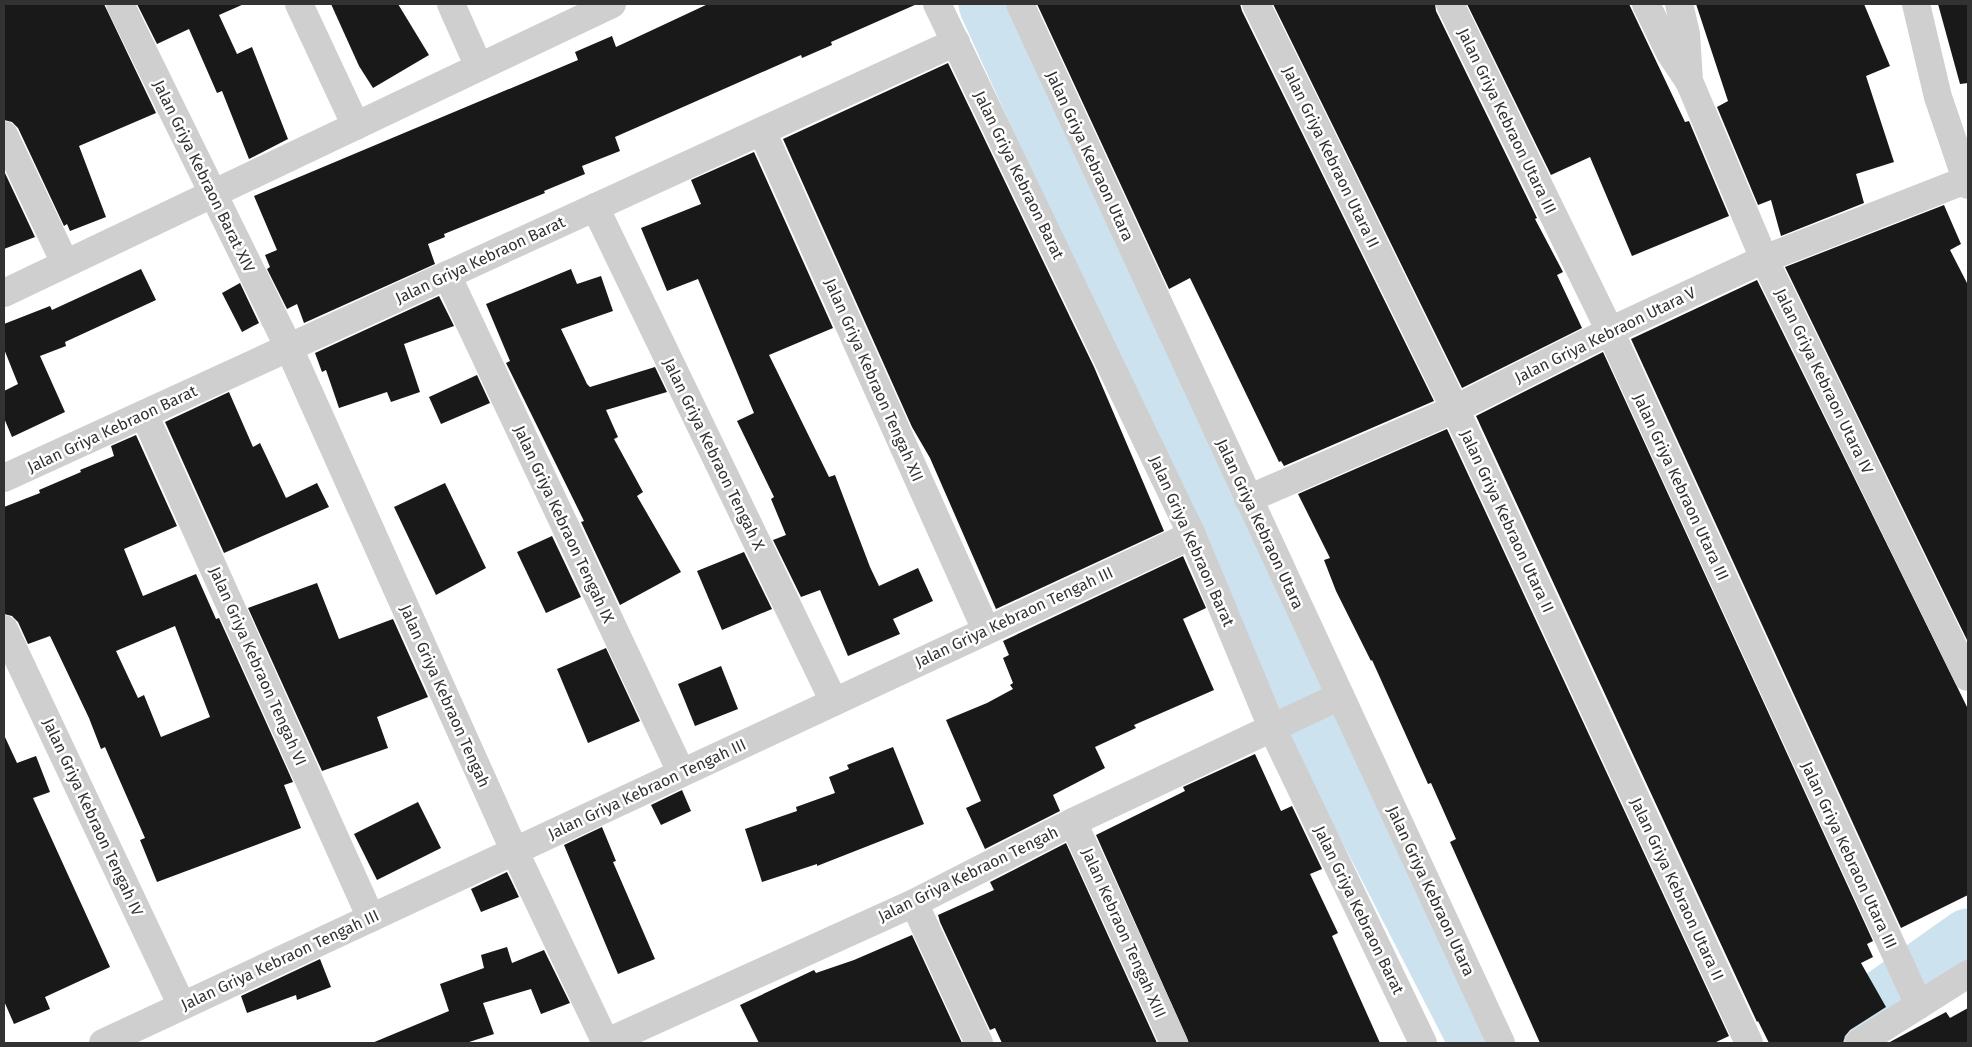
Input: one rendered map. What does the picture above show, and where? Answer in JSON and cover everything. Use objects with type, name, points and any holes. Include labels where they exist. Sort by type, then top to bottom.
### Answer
[{"type":"street","name":"Jalan Griya Kebraon Barat XIV","points":[[120,4],[288,348]]},
{"type":"street","points":[[299,4],[356,126]]},
{"type":"street","points":[[451,4],[479,67]]},
{"type":"street","name":"Jalan Griya Kebraon Barat","points":[[937,4],[1281,725],[1423,1043]]},
{"type":"street","name":"Jalan Griya Kebraon Utara","points":[[1020,4],[1248,499],[1334,698],[1501,1043]]},
{"type":"street","name":"Jalan Griya Kebraon Utara II","points":[[1256,4],[1455,409],[1749,1043]]},
{"type":"street","name":"Jalan Griya Kebraon Utara III","points":[[1450,4],[1610,331],[1903,974],[1919,1005]]},
{"type":"street","name":"Jalan Griya Kebraon Utara IV","points":[[1646,4],[1670,53],[1689,81],[1764,259],[1968,677]]},
{"type":"street","name":"Jalan Griya Kebraon Utara IV","points":[[1680,4],[1686,34],[1689,81]]},
{"type":"street","points":[[1916,4],[1938,97],[1967,183]]},
{"type":"street","points":[[4,293],[607,5]]},
{"type":"street","name":"Jalan Griya Kebraon Barat","points":[[4,478],[956,42]]},
{"type":"street","name":"Jalan Griya Kebraon Tengah XII","points":[[762,131],[986,630]]},
{"type":"street","points":[[4,135],[65,264]]},
{"type":"street","name":"Jalan Griya Kebraon Utara V","points":[[1248,499],[1455,409],[1610,331],[1764,259],[1967,183]]},
{"type":"street","name":"Jalan Griya Kebraon Tengah X","points":[[595,208],[834,702]]},
{"type":"street","name":"Jalan Griya Kebraon Tengah IX","points":[[447,275],[681,772]]},
{"type":"street","name":"Jalan Griya Kebraon Tengah","points":[[288,348],[514,850],[606,1043],[914,902],[1073,822],[1281,725],[1334,698]]},
{"type":"street","name":"Jalan Griya Kebraon Tengah VI","points":[[144,414],[371,918]]},
{"type":"street","name":"Jalan Griya Kebraon Tengah III","points":[[103,1043],[1192,535]]},
{"type":"street","name":"Jalan Griya Kebraon Tengah IV","points":[[4,629],[182,1006]]},
{"type":"street","name":"Jalan Kebraon Tengah XIII","points":[[1073,822],[1174,1043]]},
{"type":"street","points":[[914,902],[979,1043]]},
{"type":"street","points":[[1860,1043],[1968,974]]},
{"type":"building","points":[[4,4],[104,4],[156,113],[79,146],[106,217],[70,231],[67,224],[64,226],[18,128],[12,122],[4,120]]},
{"type":"building","points":[[137,4],[244,4],[219,15],[237,54],[252,47],[288,139],[249,159],[222,91],[217,93],[189,29],[157,44]]},
{"type":"building","points":[[331,4],[398,4],[429,55],[373,88],[359,66]]},
{"type":"building","points":[[708,4],[917,4],[831,42],[832,45],[802,58],[801,55],[615,137],[620,151],[582,166],[585,174],[544,191],[545,193],[444,234],[445,237],[428,244],[435,264],[304,323],[297,304],[287,309],[267,269],[270,267],[265,255],[277,250],[254,196],[578,60],[575,52],[612,36],[616,47]]},
{"type":"building","points":[[1037,4],[1240,4],[1434,401],[1284,466],[1281,461],[1279,462],[1190,278],[1169,289]]},
{"type":"building","points":[[1273,4],[1435,4],[1436,11],[1537,218],[1535,219],[1563,272],[1557,275],[1582,328],[1462,388]]},
{"type":"building","points":[[1467,4],[1629,4],[1685,122],[1689,121],[1729,216],[1632,256],[1590,157],[1551,175]]},
{"type":"building","points":[[1696,4],[1864,4],[1890,66],[1866,76],[1894,162],[1856,174],[1864,203],[1781,236],[1771,200],[1758,205],[1717,107],[1728,101]]},
{"type":"building","points":[[1938,4],[1968,4],[1968,83],[1960,84]]},
{"type":"building","points":[[948,63],[1094,367],[1164,531],[996,609],[930,458],[912,427],[783,139]]},
{"type":"building","points":[[754,152],[833,328],[769,355],[829,477],[835,475],[879,586],[918,568],[933,601],[893,619],[900,634],[848,656],[820,590],[801,597],[773,540],[786,535],[771,499],[774,497],[737,421],[754,413],[698,279],[667,291],[641,228],[701,204],[691,180]]},
{"type":"building","points":[[4,171],[35,237],[4,249]]},
{"type":"building","points":[[1944,205],[1961,244],[1950,250],[1968,285],[1968,642],[1785,267]]},
{"type":"building","points":[[141,269],[156,300],[65,342],[66,346],[40,356],[65,412],[12,437],[4,418],[4,391],[18,384],[4,349],[4,324],[50,306],[52,310]]},
{"type":"building","points":[[571,269],[577,284],[601,276],[613,311],[561,329],[587,384],[590,387],[655,367],[667,392],[606,410],[618,437],[614,439],[643,492],[637,496],[681,572],[620,605],[581,522],[584,521],[506,363],[510,361],[486,304]]},
{"type":"building","points":[[1757,280],[1968,709],[1968,895],[1901,928],[1631,339]]},
{"type":"building","points":[[240,283],[259,323],[242,332],[222,293]]},
{"type":"building","points":[[439,296],[454,326],[404,344],[420,392],[391,402],[387,392],[339,408],[326,370],[322,372],[315,353]]},
{"type":"building","points":[[1603,352],[1873,941],[1867,944],[1873,957],[1861,963],[1886,1007],[1850,1030],[1845,1036],[1843,1043],[1769,1043],[1757,1022],[1476,416]]},
{"type":"building","points":[[477,375],[490,403],[441,424],[429,397]]},
{"type":"building","points":[[229,392],[253,447],[260,443],[286,498],[317,483],[329,507],[224,553],[165,422]]},
{"type":"building","points":[[1447,429],[1729,1036],[1714,1043],[1540,1043],[1450,842],[1456,839],[1431,783],[1428,784],[1372,660],[1336,591],[1324,560],[1330,558],[1298,494]]},
{"type":"building","points":[[136,435],[177,526],[124,549],[143,596],[196,574],[216,619],[219,618],[293,782],[284,785],[301,828],[157,882],[140,840],[145,838],[105,747],[101,749],[89,718],[50,636],[28,644],[18,622],[12,616],[4,614],[4,507],[40,493],[39,490],[114,456],[111,446]],"holes":[[[175,626],[210,717],[161,737],[144,695],[138,698],[116,651]]]},
{"type":"building","points":[[445,483],[486,568],[436,595],[394,507]]},
{"type":"building","points":[[552,536],[581,597],[546,613],[517,552]]},
{"type":"building","points":[[744,552],[772,609],[722,630],[697,571]]},
{"type":"building","points":[[1183,556],[1206,608],[1183,619],[1214,690],[1134,725],[1136,728],[1095,747],[1105,768],[1053,795],[1060,811],[985,849],[966,808],[981,801],[946,720],[987,703],[1013,689],[1010,685],[1013,683],[1003,658],[1009,655],[1003,641]]},
{"type":"building","points":[[317,583],[339,639],[393,619],[428,697],[377,717],[388,748],[322,771],[248,608]]},
{"type":"building","points":[[606,648],[640,721],[588,743],[557,669]]},
{"type":"building","points":[[721,666],[738,709],[695,726],[678,684]]},
{"type":"building","points":[[4,735],[17,763],[36,756],[50,792],[33,798],[110,967],[45,997],[50,1009],[14,1024],[4,1001]]},
{"type":"building","points":[[893,747],[924,824],[817,866],[817,864],[762,882],[745,829],[797,811],[796,807],[835,793],[829,777],[849,769],[847,765]]},
{"type":"building","points":[[1255,754],[1281,811],[1292,806],[1322,869],[1310,874],[1338,933],[1332,936],[1380,1043],[1189,1043],[1096,835],[1185,791],[1183,787]]},
{"type":"building","points":[[682,790],[691,811],[661,825],[651,805]]},
{"type":"building","points":[[418,802],[441,848],[377,880],[354,834]]},
{"type":"building","points":[[602,827],[616,861],[613,862],[655,959],[618,974],[564,845]]},
{"type":"building","points":[[1066,843],[1157,1043],[1002,1043],[995,1028],[990,1030],[940,922],[938,915],[994,890],[990,882]]},
{"type":"building","points":[[507,872],[519,897],[481,912],[471,889]]},
{"type":"building","points":[[912,935],[962,1043],[759,1043],[740,1005],[814,970],[816,973],[854,960]]},
{"type":"building","points":[[507,947],[512,963],[544,950],[570,1003],[541,1014],[531,989],[483,1003],[494,1034],[466,1043],[372,1043],[449,1011],[440,984],[484,968],[481,955]]},
{"type":"building","points":[[320,959],[331,987],[297,1000],[296,995],[247,1013],[241,996]]},
{"type":"building","points":[[1968,1008],[1968,1043],[1888,1043],[1946,1012],[1950,1018]]},
{"type":"waterway","points":[[989,4],[1322,736],[1480,1043]]},
{"type":"waterway","points":[[1822,1043],[1968,939]]}]
